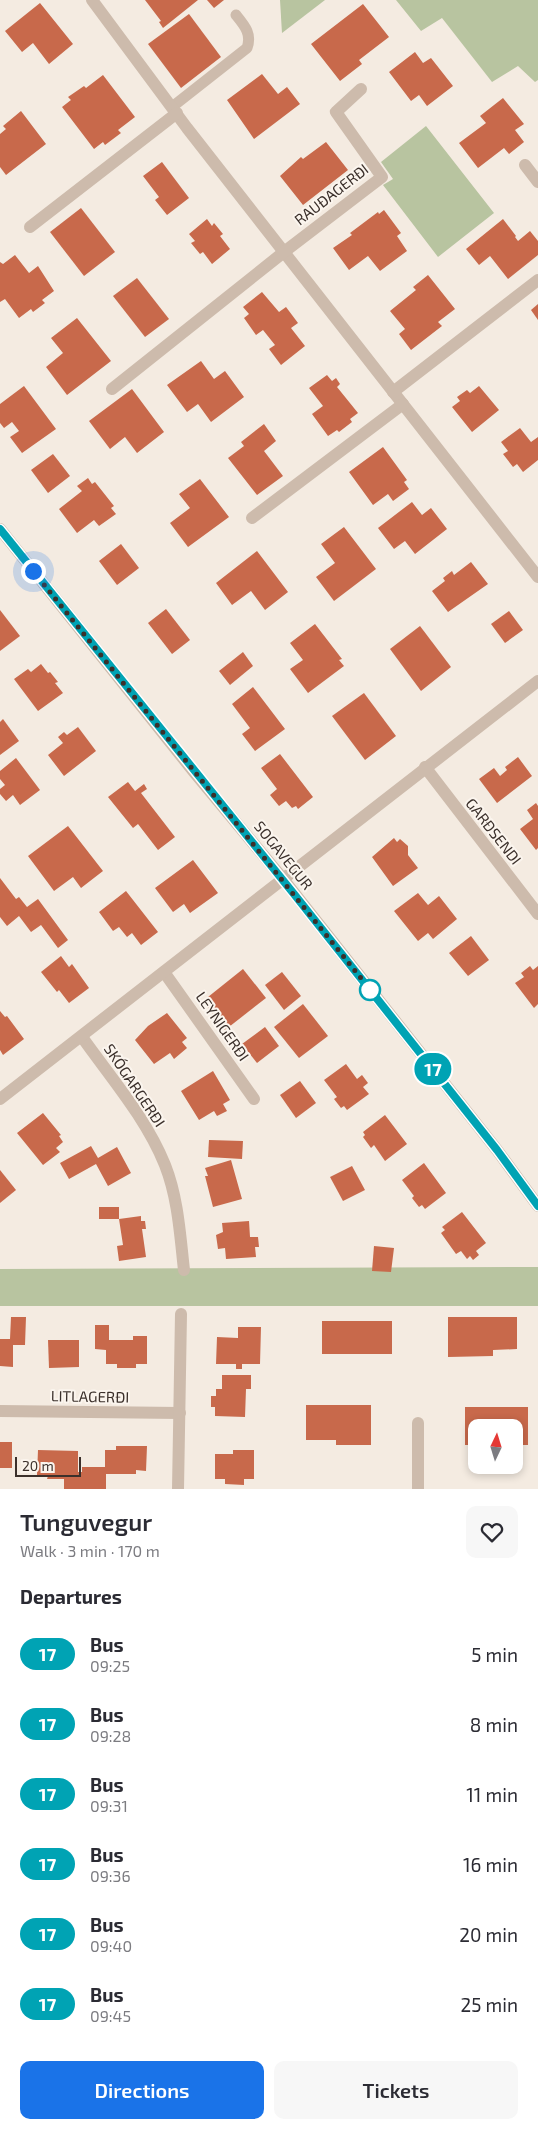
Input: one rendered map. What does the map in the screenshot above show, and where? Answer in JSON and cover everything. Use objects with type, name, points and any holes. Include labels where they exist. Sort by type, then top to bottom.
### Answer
[{"type":"street","points":[[92,0],[174,110],[538,577]]},
{"type":"street","name":"RAUÐAGERÐI","points":[[112,389],[284,252],[382,177],[336,112],[361,90]]},
{"type":"street","points":[[30,226],[174,110]]},
{"type":"street","points":[[525,165],[538,182]]},
{"type":"street","points":[[393,392],[538,280]]},
{"type":"street","points":[[252,518],[403,404]]},
{"type":"street","name":"SOGAVEGUR","points":[[0,529],[283,880],[497,1150],[538,1206]]},
{"type":"street","points":[[0,1099],[538,680]]},
{"type":"street","name":"GARÐSENDI","points":[[425,768],[538,914]]},
{"type":"street","name":"LEYNIGERÐI","points":[[164,972],[254,1099]]},
{"type":"street","name":"SKÓGARGERÐI","points":[[82,1037],[148,1128],[165,1166],[178,1210],[184,1270]]},
{"type":"street","points":[[178,1489],[181,1314]]},
{"type":"street","name":"LITLAGERÐI","points":[[0,1411],[180,1413]]},
{"type":"street","points":[[418,1423],[418,1489]]},
{"type":"lane","points":[[174,110],[248,48],[250,39],[247,29],[236,15]]},
{"type":"green space","points":[[280,0],[325,0],[282,33]]},
{"type":"green space","points":[[396,0],[538,0],[538,80],[535,82],[518,66],[492,82],[442,18],[421,31]]},
{"type":"green space","points":[[426,126],[494,213],[438,257],[383,185],[393,179],[381,162]]},
{"type":"green space","points":[[538,1267],[538,1306],[0,1306],[0,1269]]},
{"type":"building","points":[[145,0],[198,0],[163,28],[159,22],[161,21]]},
{"type":"building","points":[[207,0],[224,0],[214,8]]},
{"type":"building","points":[[40,3],[73,44],[49,64],[33,43],[22,52],[5,31]]},
{"type":"building","points":[[363,4],[389,37],[359,60],[362,64],[340,81],[311,44]]},
{"type":"building","points":[[189,14],[221,57],[181,88],[148,44]]},
{"type":"building","points":[[415,52],[423,63],[431,58],[453,86],[427,106],[419,95],[411,101],[389,72]]},
{"type":"building","points":[[262,74],[278,94],[287,87],[300,104],[254,139],[227,100]]},
{"type":"building","points":[[103,75],[135,117],[118,130],[121,133],[105,145],[103,142],[94,149],[62,107],[71,100],[68,97],[84,86],[86,88]]},
{"type":"building","points":[[503,98],[524,124],[515,130],[524,142],[509,154],[504,148],[478,168],[459,143],[486,123],[480,116]]},
{"type":"building","points":[[21,111],[46,144],[6,175],[0,167],[0,134],[6,129],[3,126]]},
{"type":"building","points":[[326,142],[348,170],[303,205],[280,176],[301,157],[303,159]]},
{"type":"building","points":[[162,162],[189,198],[167,215],[155,200],[159,197],[143,176]]},
{"type":"building","points":[[81,208],[115,252],[84,276],[50,232]]},
{"type":"building","points":[[384,210],[401,233],[397,236],[407,251],[380,271],[368,256],[349,270],[333,248],[352,235],[350,233],[378,212],[379,214]]},
{"type":"building","points":[[207,219],[212,226],[214,223],[223,234],[220,236],[230,249],[212,264],[203,252],[200,254],[191,243],[195,241],[189,234]]},
{"type":"building","points":[[503,219],[518,241],[530,231],[538,241],[538,255],[508,279],[490,256],[479,265],[466,249]]},
{"type":"building","points":[[15,255],[29,273],[38,266],[54,291],[42,300],[45,303],[33,312],[31,309],[19,318],[5,299],[0,302],[0,262],[3,264]]},
{"type":"building","points":[[428,275],[455,309],[438,322],[442,326],[411,350],[399,334],[405,329],[390,311],[416,290],[413,287]]},
{"type":"building","points":[[137,278],[169,319],[145,337],[113,296]]},
{"type":"building","points":[[262,292],[279,312],[286,307],[298,323],[291,328],[305,346],[281,365],[269,349],[275,345],[263,330],[256,335],[244,318],[249,314],[243,307]]},
{"type":"building","points":[[538,304],[538,320],[531,310]]},
{"type":"building","points":[[77,318],[111,361],[67,395],[46,367],[63,353],[51,338]]},
{"type":"building","points":[[201,361],[214,379],[225,371],[244,397],[211,422],[198,404],[187,412],[167,385]]},
{"type":"building","points":[[327,375],[332,381],[336,378],[340,384],[337,387],[358,413],[350,419],[352,422],[339,432],[337,430],[328,436],[312,414],[323,406],[309,388]]},
{"type":"building","points":[[24,386],[56,429],[22,453],[10,437],[19,431],[12,422],[4,428],[0,423],[0,404]]},
{"type":"building","points":[[479,386],[499,410],[472,432],[452,407],[460,401],[457,397],[467,390],[470,393]]},
{"type":"building","points":[[132,389],[164,432],[137,453],[125,437],[110,449],[89,421]]},
{"type":"building","points":[[264,424],[276,441],[264,451],[283,476],[257,495],[228,458],[244,446],[241,442]]},
{"type":"building","points":[[520,428],[531,442],[538,437],[538,460],[523,472],[517,464],[513,467],[503,454],[508,451],[501,442]]},
{"type":"building","points":[[383,447],[407,480],[404,482],[409,489],[393,501],[388,494],[373,505],[349,472]]},
{"type":"building","points":[[53,454],[70,476],[48,493],[31,470]]},
{"type":"building","points":[[88,478],[92,484],[95,482],[114,506],[111,508],[116,514],[99,526],[94,520],[77,533],[59,509],[82,491],[77,486]]},
{"type":"building","points":[[200,479],[229,517],[188,547],[170,523],[190,508],[179,494]]},
{"type":"building","points":[[412,502],[422,515],[431,508],[447,529],[415,554],[405,541],[394,549],[378,528]]},
{"type":"building","points":[[344,527],[376,569],[334,601],[316,577],[335,563],[321,544]]},
{"type":"building","points":[[121,544],[139,568],[117,585],[99,561]]},
{"type":"building","points":[[257,551],[288,592],[265,610],[251,591],[232,605],[216,583]]},
{"type":"building","points":[[471,562],[488,584],[448,612],[432,591],[445,581],[443,578],[452,571],[454,575]]},
{"type":"building","points":[[166,609],[190,640],[172,654],[148,623]]},
{"type":"building","points":[[0,610],[20,636],[0,651]]},
{"type":"building","points":[[509,611],[523,630],[505,643],[491,624]]},
{"type":"building","points":[[315,624],[342,659],[339,660],[344,666],[308,693],[290,669],[303,660],[290,643]]},
{"type":"building","points":[[420,626],[451,667],[421,691],[390,649]]},
{"type":"building","points":[[243,652],[253,666],[230,685],[219,671]]},
{"type":"building","points":[[41,664],[58,682],[55,683],[63,693],[38,711],[14,679],[28,669],[31,672]]},
{"type":"building","points":[[253,687],[285,729],[255,751],[242,734],[250,728],[232,704]]},
{"type":"building","points":[[364,693],[396,736],[365,760],[332,716]]},
{"type":"building","points":[[3,719],[19,741],[0,755],[0,722]]},
{"type":"building","points":[[78,727],[96,751],[64,776],[48,755],[63,743],[58,737],[64,732],[67,735]]},
{"type":"building","points":[[280,754],[313,797],[298,809],[296,806],[292,808],[286,801],[279,806],[270,795],[277,789],[261,768]]},
{"type":"building","points":[[518,757],[532,776],[497,803],[479,779],[494,768],[500,776],[507,770],[505,767]]},
{"type":"building","points":[[16,758],[40,790],[20,805],[13,795],[6,801],[0,794],[0,789],[5,785],[0,779],[0,771]]},
{"type":"building","points":[[128,782],[135,791],[144,784],[147,789],[141,793],[175,837],[158,850],[138,824],[133,828],[108,797]]},
{"type":"building","points":[[536,803],[538,806],[538,848],[536,850],[520,829],[533,819],[527,810]]},
{"type":"building","points":[[68,826],[103,871],[81,888],[73,877],[54,891],[28,856]]},
{"type":"building","points":[[394,838],[397,842],[400,839],[408,846],[408,855],[418,868],[393,886],[372,857]]},
{"type":"building","points":[[193,860],[218,893],[190,913],[184,904],[173,912],[155,888]]},
{"type":"building","points":[[0,878],[16,899],[19,897],[27,907],[38,899],[68,940],[58,948],[41,925],[31,932],[19,916],[7,926],[0,917]]},
{"type":"building","points":[[126,891],[158,932],[141,945],[132,933],[127,937],[119,927],[113,931],[99,912]]},
{"type":"building","points":[[418,893],[428,905],[439,896],[457,919],[433,939],[428,933],[418,941],[394,911]]},
{"type":"building","points":[[471,936],[489,960],[468,976],[449,953]]},
{"type":"building","points":[[61,956],[69,967],[72,964],[89,988],[69,1003],[59,990],[57,992],[41,972]]},
{"type":"building","points":[[530,966],[533,970],[538,966],[538,1004],[534,1008],[515,983],[524,977],[521,973]]},
{"type":"building","points":[[243,969],[266,998],[225,1030],[203,1001]]},
{"type":"building","points":[[282,972],[301,996],[284,1010],[265,985]]},
{"type":"building","points":[[303,1004],[328,1036],[299,1058],[274,1027]]},
{"type":"building","points":[[0,1011],[5,1017],[7,1016],[24,1039],[3,1055],[0,1050]]},
{"type":"building","points":[[167,1013],[187,1038],[182,1042],[187,1048],[174,1059],[170,1053],[154,1064],[135,1040],[148,1026]]},
{"type":"building","points":[[265,1027],[279,1046],[257,1063],[242,1044]]},
{"type":"building","points":[[346,1064],[357,1079],[362,1075],[368,1083],[363,1087],[369,1094],[347,1110],[344,1106],[341,1108],[334,1099],[337,1097],[324,1080]]},
{"type":"building","points":[[213,1071],[230,1100],[223,1104],[227,1111],[217,1116],[214,1111],[199,1120],[181,1091]]},
{"type":"building","points":[[300,1081],[316,1103],[296,1118],[280,1095]]},
{"type":"building","points":[[43,1113],[61,1135],[59,1136],[63,1142],[56,1148],[60,1152],[43,1165],[17,1133]]},
{"type":"building","points":[[385,1115],[407,1144],[385,1161],[374,1145],[371,1148],[363,1137],[365,1135],[363,1132]]},
{"type":"building","points":[[209,1140],[243,1141],[242,1159],[208,1157]]},
{"type":"building","points":[[91,1146],[98,1158],[117,1147],[131,1173],[108,1186],[96,1164],[69,1179],[60,1163]]},
{"type":"building","points":[[231,1160],[242,1199],[213,1207],[205,1176],[208,1176],[205,1168]]},
{"type":"building","points":[[424,1163],[446,1193],[425,1209],[422,1205],[419,1207],[412,1198],[414,1196],[402,1180]]},
{"type":"building","points":[[352,1166],[365,1190],[343,1201],[330,1177]]},
{"type":"building","points":[[0,1170],[16,1190],[0,1203]]},
{"type":"building","points":[[99,1207],[119,1207],[119,1219],[99,1219]]},
{"type":"building","points":[[462,1212],[486,1243],[476,1251],[479,1255],[473,1260],[470,1256],[467,1259],[461,1251],[456,1254],[441,1233],[445,1230],[442,1227]]},
{"type":"building","points":[[141,1216],[141,1221],[145,1221],[146,1229],[142,1229],[146,1257],[119,1261],[117,1246],[123,1245],[119,1219]]},
{"type":"building","points":[[249,1221],[250,1237],[258,1237],[259,1247],[255,1247],[256,1257],[226,1259],[225,1248],[218,1249],[216,1235],[223,1232],[222,1223]]},
{"type":"building","points":[[374,1246],[394,1248],[391,1272],[372,1271]]},
{"type":"building","points":[[11,1317],[26,1317],[25,1345],[13,1345],[13,1367],[0,1366],[0,1339],[10,1339]]},
{"type":"building","points":[[448,1317],[517,1317],[517,1349],[493,1350],[493,1356],[448,1357]]},
{"type":"building","points":[[322,1321],[392,1321],[392,1354],[322,1354]]},
{"type":"building","points":[[95,1325],[109,1325],[109,1340],[133,1340],[133,1336],[147,1336],[147,1364],[136,1364],[136,1368],[117,1368],[117,1364],[106,1364],[106,1350],[95,1349]]},
{"type":"building","points":[[238,1327],[261,1327],[260,1364],[242,1364],[242,1369],[236,1369],[236,1364],[216,1364],[217,1337],[238,1338]]},
{"type":"building","points":[[48,1340],[79,1340],[79,1367],[49,1368]]},
{"type":"building","points":[[222,1375],[251,1375],[251,1389],[246,1389],[245,1417],[215,1416],[215,1407],[211,1407],[211,1396],[216,1396],[216,1389],[222,1389]]},
{"type":"building","points":[[306,1405],[371,1405],[371,1445],[336,1445],[336,1440],[306,1440]]},
{"type":"building","points":[[465,1407],[528,1407],[528,1445],[523,1445],[523,1419],[468,1419],[468,1445],[465,1445]]},
{"type":"building","points":[[0,1442],[12,1442],[12,1468],[0,1468]]},
{"type":"building","points":[[116,1446],[147,1446],[146,1471],[136,1470],[136,1474],[106,1474],[106,1489],[64,1489],[64,1479],[47,1479],[48,1476],[37,1475],[38,1450],[78,1451],[78,1472],[82,1472],[82,1467],[105,1467],[105,1450],[116,1450]]},
{"type":"building","points":[[233,1450],[254,1450],[254,1479],[244,1479],[244,1485],[225,1484],[225,1479],[215,1479],[215,1454],[233,1454]]},
{"type":"bus line","name":"17","points":[[0,529],[294,894],[497,1150],[538,1206]]},
{"type":"route","points":[[33,571],[373,993],[370,990]]}]
